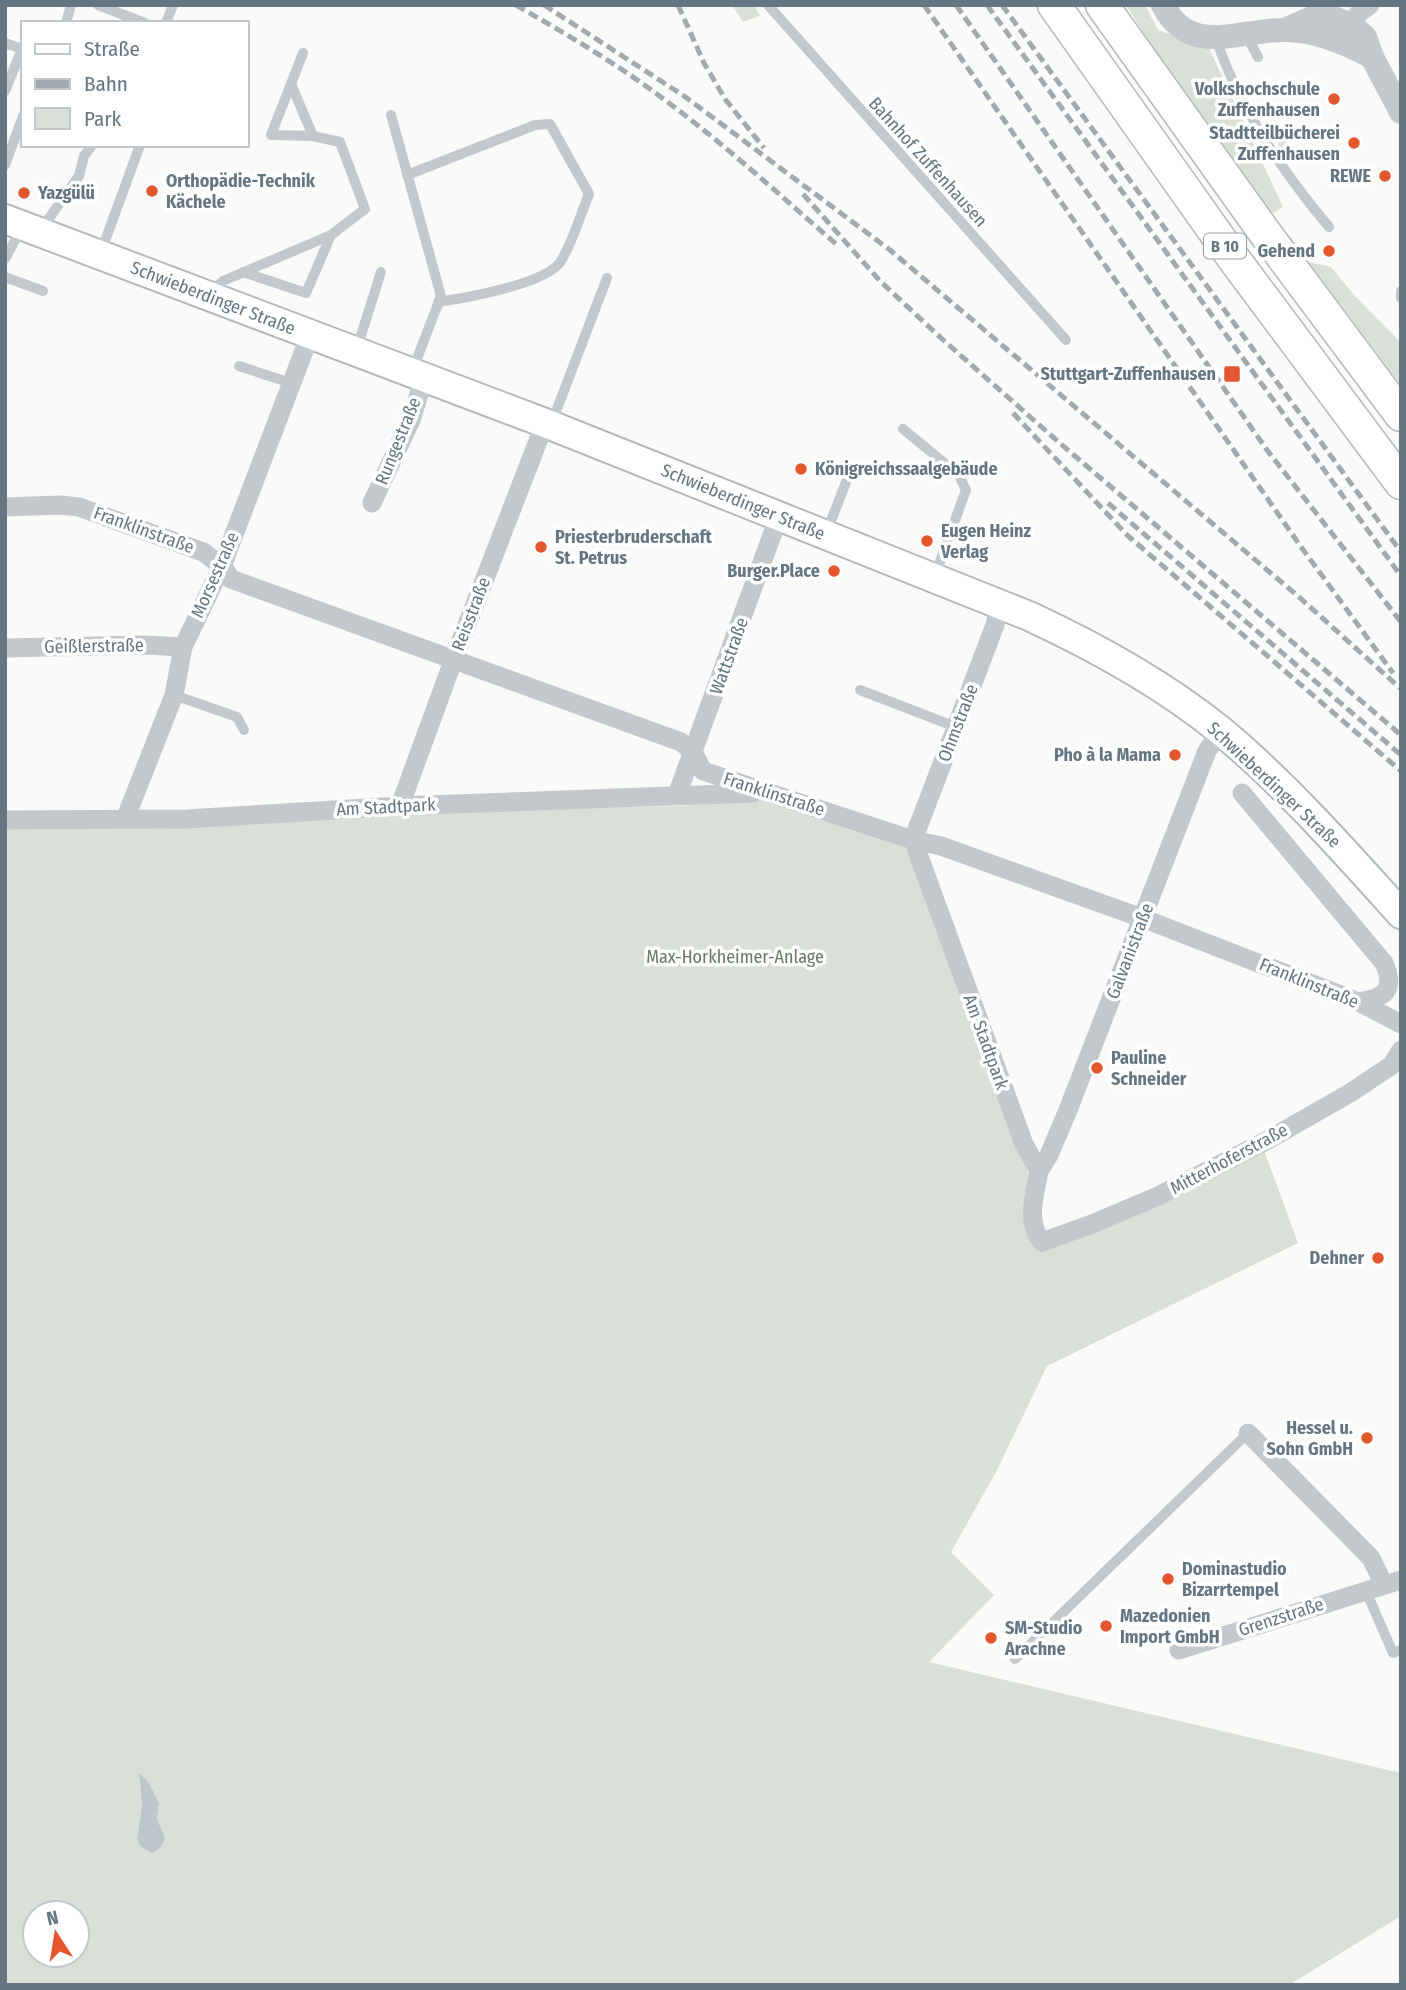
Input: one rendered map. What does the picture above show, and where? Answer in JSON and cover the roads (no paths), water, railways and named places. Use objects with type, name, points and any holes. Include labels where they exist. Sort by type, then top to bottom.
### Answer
[{"type":"highway","name":"B 10","points":[[1054,5],[1234,259],[1401,483]]},
{"type":"highway","name":"B 10","points":[[1102,5],[1265,233],[1401,415]]},
{"type":"main road","name":"Schwieberdinger Straße","points":[[22,226],[548,424],[1029,616],[1101,651],[1166,691],[1221,731],[1340,848],[1401,914]]},
{"type":"street","points":[[1163,5],[1167,13],[1187,32],[1216,38],[1285,30],[1332,38],[1373,57]]},
{"type":"street","points":[[1285,30],[1312,18],[1358,14],[1370,5]]},
{"type":"street","points":[[1343,17],[1365,37],[1401,112]]},
{"type":"street","name":"Morsestraße","points":[[126,817],[174,695],[183,647],[222,566],[310,335]]},
{"type":"street","name":"Rungestraße","points":[[372,503],[411,420],[417,375]]},
{"type":"street","name":"Reisstraße","points":[[400,806],[453,661],[548,424]]},
{"type":"street","name":"Franklinstraße","points":[[5,508],[61,505],[79,507],[203,552],[222,566],[231,579],[681,742],[693,752],[703,771],[913,840],[942,846],[1142,918],[1359,1002],[1401,1024]]},
{"type":"street","name":"Wattstraße","points":[[677,795],[779,516]]},
{"type":"street","name":"Ohmstraße","points":[[913,840],[1000,605]]},
{"type":"street","name":"Geißlerstraße","points":[[5,648],[145,645],[183,647]]},
{"type":"street","name":"Galvanistraße","points":[[1039,1171],[1049,1155],[1068,1110],[1207,751],[1221,731]]},
{"type":"street","name":"Am Stadtpark","points":[[5,820],[126,817],[186,819],[400,806],[768,792]]},
{"type":"street","name":"Schwieberdinger Straße","points":[[1242,793],[1384,963],[1389,974],[1384,995],[1374,1000],[1359,1002]]},
{"type":"street","name":"Am Stadtpark","points":[[913,840],[1024,1144],[1039,1171]]},
{"type":"street","name":"Mitterhoferstraße","points":[[1039,1171],[1031,1211],[1034,1231],[1042,1242],[1158,1196],[1266,1141],[1350,1093],[1392,1065],[1401,1050]]},
{"type":"street","points":[[1248,1433],[1371,1558],[1383,1585]]},
{"type":"street","name":"Grenzstraße","points":[[1179,1650],[1383,1585]]},
{"type":"lane","points":[[98,5],[140,21]]},
{"type":"lane","name":"Bahnhof Zuffenhausen","points":[[768,5],[1066,340]]},
{"type":"lane","points":[[1246,34],[1258,57]]},
{"type":"lane","points":[[1216,38],[1224,63],[1260,134],[1294,185],[1329,227]]},
{"type":"lane","points":[[5,91],[21,51]]},
{"type":"lane","points":[[205,295],[223,281],[331,235],[365,209],[340,142],[313,136],[271,135],[303,53]]},
{"type":"lane","points":[[291,84],[313,136]]},
{"type":"lane","points":[[391,115],[440,296],[417,375]]},
{"type":"lane","points":[[5,165],[21,121]]},
{"type":"lane","points":[[407,175],[535,125],[550,124],[589,194],[560,263],[550,271],[477,296],[438,302]]},
{"type":"lane","points":[[5,259],[22,226],[79,176],[84,156],[91,147]]},
{"type":"lane","points":[[100,255],[138,147]]},
{"type":"lane","points":[[243,272],[306,293],[331,235]]},
{"type":"lane","points":[[356,352],[381,272]]},
{"type":"lane","points":[[5,277],[43,291]]},
{"type":"lane","name":"Reisstraße","points":[[548,424],[607,278]]},
{"type":"lane","points":[[1401,291],[1401,298]]},
{"type":"lane","points":[[239,366],[291,383]]},
{"type":"lane","points":[[903,429],[958,475],[966,490],[934,578]]},
{"type":"lane","points":[[825,536],[850,469]]},
{"type":"lane","points":[[860,690],[956,727]]},
{"type":"lane","points":[[174,695],[237,717],[244,730]]},
{"type":"lane","points":[[1015,1659],[1248,1433]]},
{"type":"lane","points":[[1383,1585],[1393,1653],[1401,1650]]},
{"type":"railway","points":[[516,5],[612,63],[668,102],[836,244]]},
{"type":"railway","points":[[544,5],[684,96],[890,250],[1299,597],[1401,689]]},
{"type":"railway","points":[[678,5],[704,63],[725,99],[764,148]]},
{"type":"railway","points":[[924,5],[1299,544],[1393,673]]},
{"type":"railway","points":[[956,5],[1267,450],[1401,622]]},
{"type":"railway","points":[[987,5],[1401,576]]},
{"type":"railway","points":[[1002,5],[1401,552]]},
{"type":"railway","points":[[803,194],[880,281],[941,338],[1401,735]]},
{"type":"railway","points":[[1013,413],[1127,535],[1401,771]]},
{"type":"railway","points":[[1108,503],[1401,755]]},
{"type":"place","name":"Volkshochschule Zuffenhausen","points":[[1334,99]]},
{"type":"place","name":"Stadtteilbücherei Zuffenhausen","points":[[1354,143]]},
{"type":"place","name":"REWE","points":[[1385,176]]},
{"type":"place","name":"Orthopädie-Technik Kächele","points":[[152,191]]},
{"type":"place","name":"Yazgülü","points":[[24,193]]},
{"type":"place","name":"Gehend","points":[[1329,251]]},
{"type":"place","name":"Stuttgart-Zuffenhausen","points":[[1232,374]]},
{"type":"place","name":"Königreichssaalgebäude","points":[[801,469]]},
{"type":"place","name":"Eugen Heinz Verlag","points":[[927,541]]},
{"type":"place","name":"Priesterbruderschaft St. Petrus","points":[[541,547]]},
{"type":"place","name":"Burger.Place","points":[[834,571]]},
{"type":"place","name":"Pho à la Mama","points":[[1175,755]]},
{"type":"place","name":"Pauline Schneider","points":[[1097,1068]]},
{"type":"place","name":"Dehner","points":[[1378,1258]]},
{"type":"place","name":"Hessel u. Sohn GmbH","points":[[1367,1438]]},
{"type":"place","name":"Dominastudio Bizarrtempel","points":[[1168,1579]]},
{"type":"place","name":"Mazedonien Import GmbH","points":[[1106,1626]]},
{"type":"place","name":"SM-Studio Arachne","points":[[991,1638]]},
{"type":"park label","name":"Max-Horkheimer-Anlage","points":[[735,957]]}]
